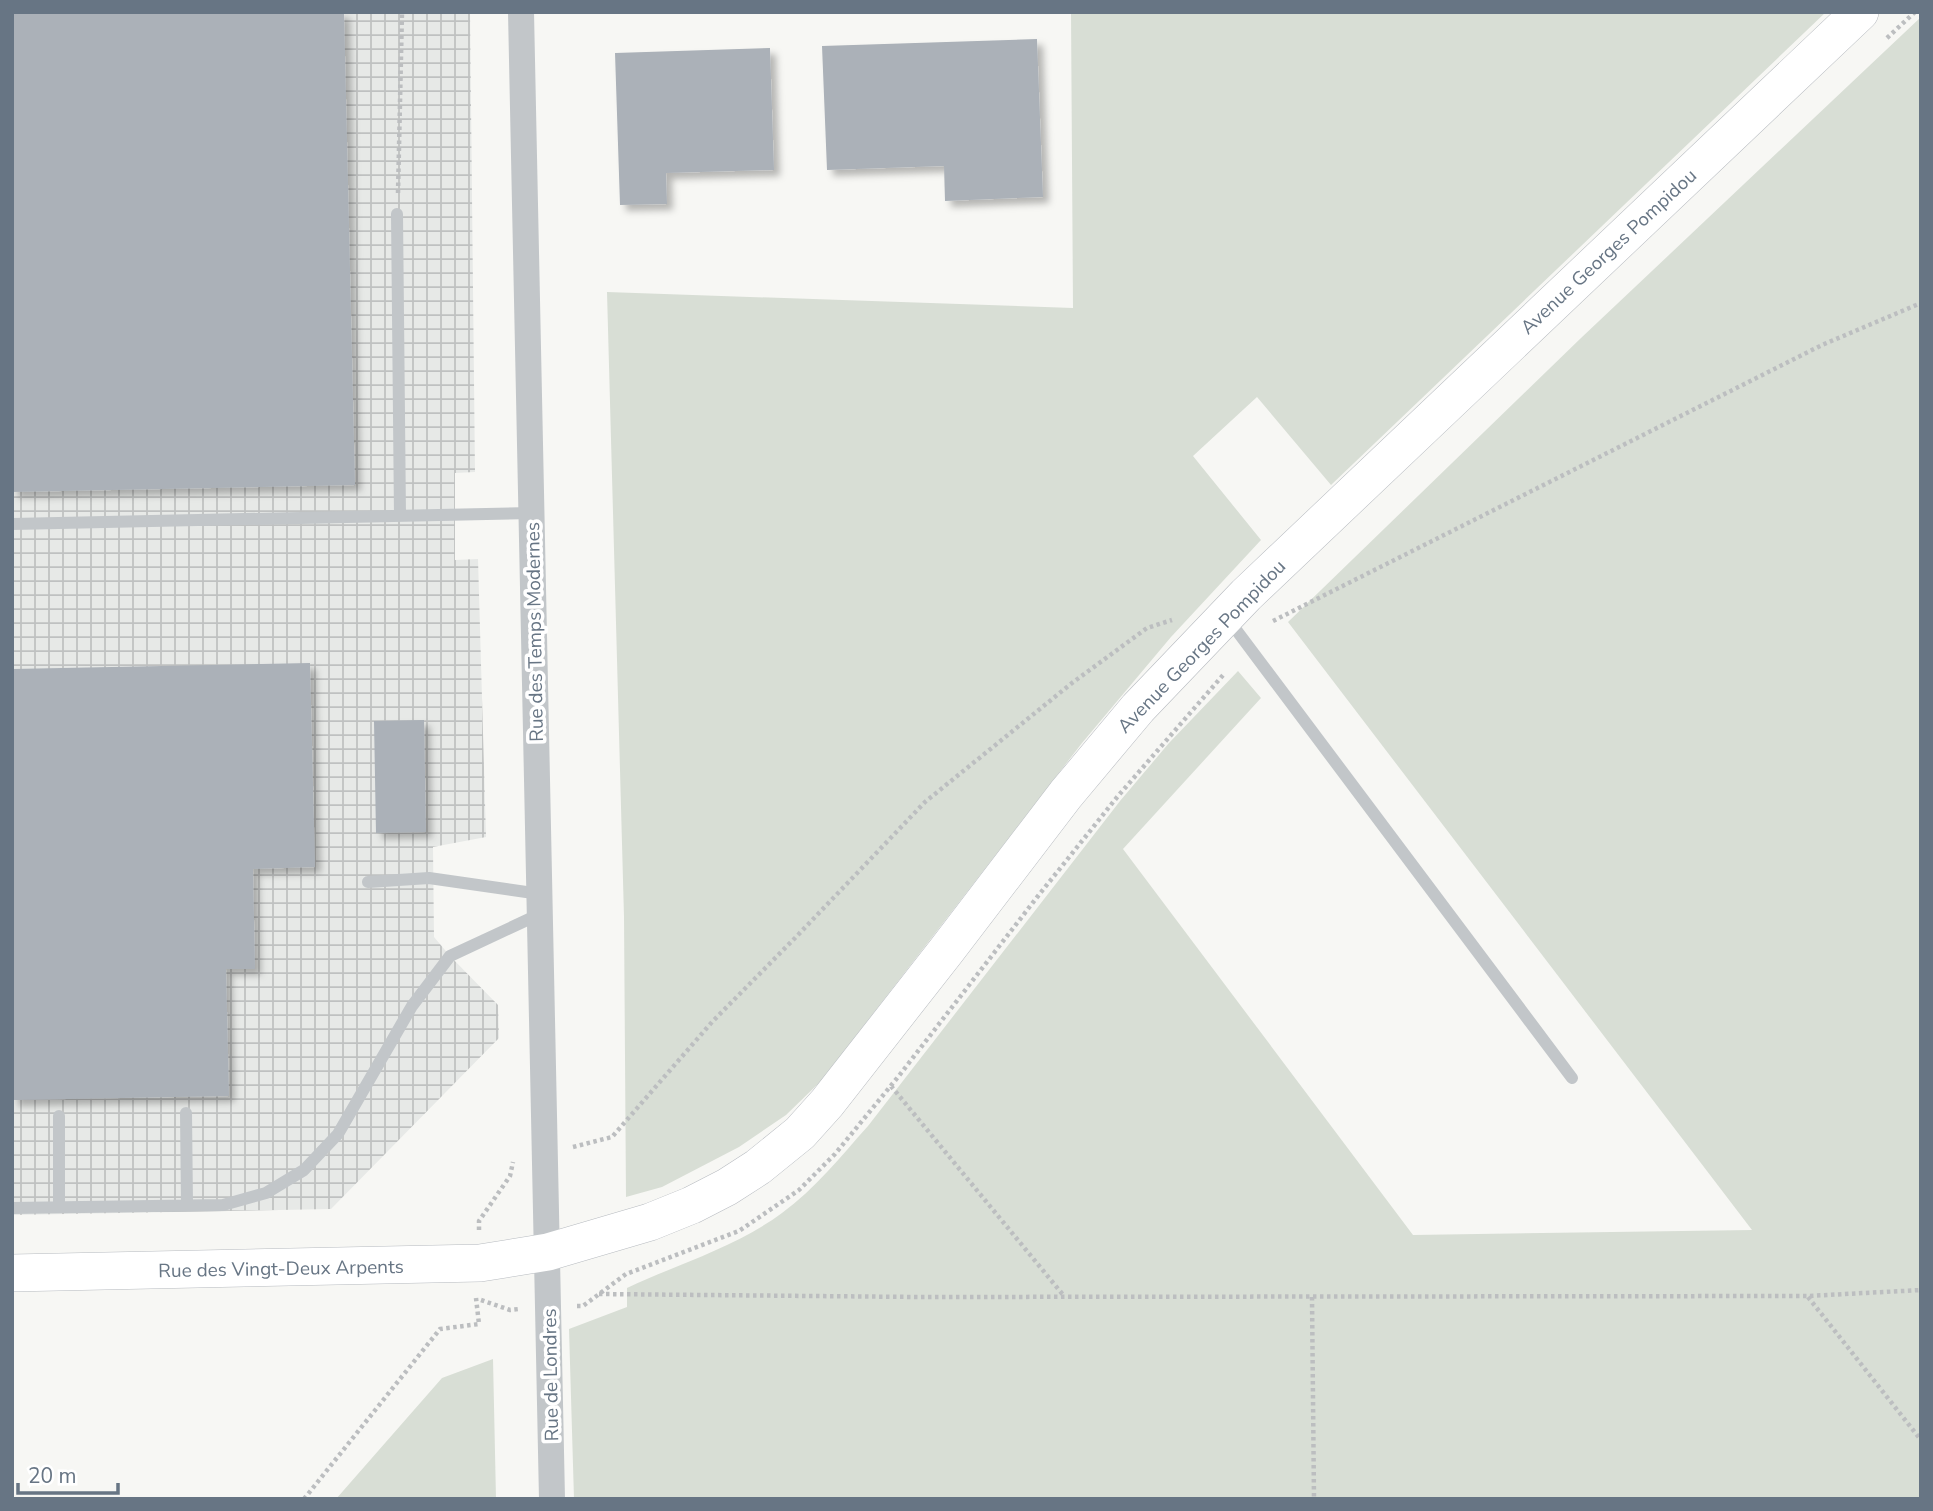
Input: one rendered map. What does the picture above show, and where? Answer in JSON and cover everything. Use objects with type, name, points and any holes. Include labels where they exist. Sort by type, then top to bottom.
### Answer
[{"type":"main road","name":"Avenue Georges Pompidou","points":[[548,1252],[650,1222],[692,1205],[758,1167],[800,1133],[827,1103],[938,962],[1066,794],[1138,708],[1226,616],[1369,477],[1860,12]]},
{"type":"main road","name":"Rue des Vingt-Deux Arpents","points":[[12,1273],[480,1263],[548,1252]]},
{"type":"street","name":"Rue des Temps Modernes","points":[[521,12],[548,1252]]},
{"type":"street","name":"Rue de Londres","points":[[548,1252],[552,1499]]},
{"type":"lane","points":[[397,214],[400,516]]},
{"type":"lane","points":[[12,524],[532,513]]},
{"type":"lane","points":[[1226,616],[1572,1078]]},
{"type":"lane","points":[[368,882],[429,878],[540,904]]},
{"type":"lane","points":[[12,1208],[223,1205],[267,1194],[304,1170],[338,1134],[412,1006],[450,956],[540,904]]},
{"type":"lane","points":[[186,1113],[187,1205]]},
{"type":"lane","points":[[59,1116],[59,1207]]},
{"type":"path","points":[[397,214],[402,12]]},
{"type":"path","points":[[1273,621],[1822,345],[1921,303]]},
{"type":"path","points":[[304,1499],[440,1329],[479,1324],[479,1221],[510,1176],[514,1153],[570,1147],[612,1137],[712,1022],[925,802],[1072,683],[1147,628],[1184,616]]},
{"type":"path","points":[[891,1086],[1064,1297]]},
{"type":"path","points":[[598,1294],[1064,1297],[1808,1296],[1921,1290]]},
{"type":"path","points":[[1808,1296],[1921,1440]]},
{"type":"path","points":[[1312,1297],[1314,1499]]},
{"type":"shaded area","points":[[12,12],[470,12],[475,472],[455,473],[455,560],[478,559],[486,837],[433,847],[434,937],[498,1005],[499,1038],[331,1209],[12,1215]]},
{"type":"shaded area","points":[[1071,12],[1826,12],[1331,485],[1257,397],[1193,456],[1261,540],[1171,637],[1082,743],[821,1081],[786,1115],[739,1147],[662,1187],[626,1197],[624,917],[607,292],[1073,308]]},
{"type":"shaded area","points":[[1921,17],[1921,1499],[574,1499],[569,1329],[627,1307],[627,1288],[746,1236],[782,1213],[817,1183],[868,1126],[1120,801],[1169,743],[1238,671],[1261,698],[1123,849],[1413,1235],[1752,1230],[1288,622],[1581,338]]},
{"type":"shaded area","points":[[493,1359],[496,1499],[336,1499],[442,1378]]},
{"type":"building","points":[[12,12],[344,12],[355,485],[12,492]]},
{"type":"building","points":[[1037,39],[1043,197],[945,201],[944,166],[827,170],[822,46]]},
{"type":"building","points":[[770,48],[774,170],[666,173],[667,204],[620,205],[615,53]]},
{"type":"building","points":[[310,663],[315,867],[253,869],[255,969],[226,969],[229,1096],[12,1100],[12,669]]},
{"type":"building","points":[[424,720],[426,832],[376,833],[374,721]]}]
